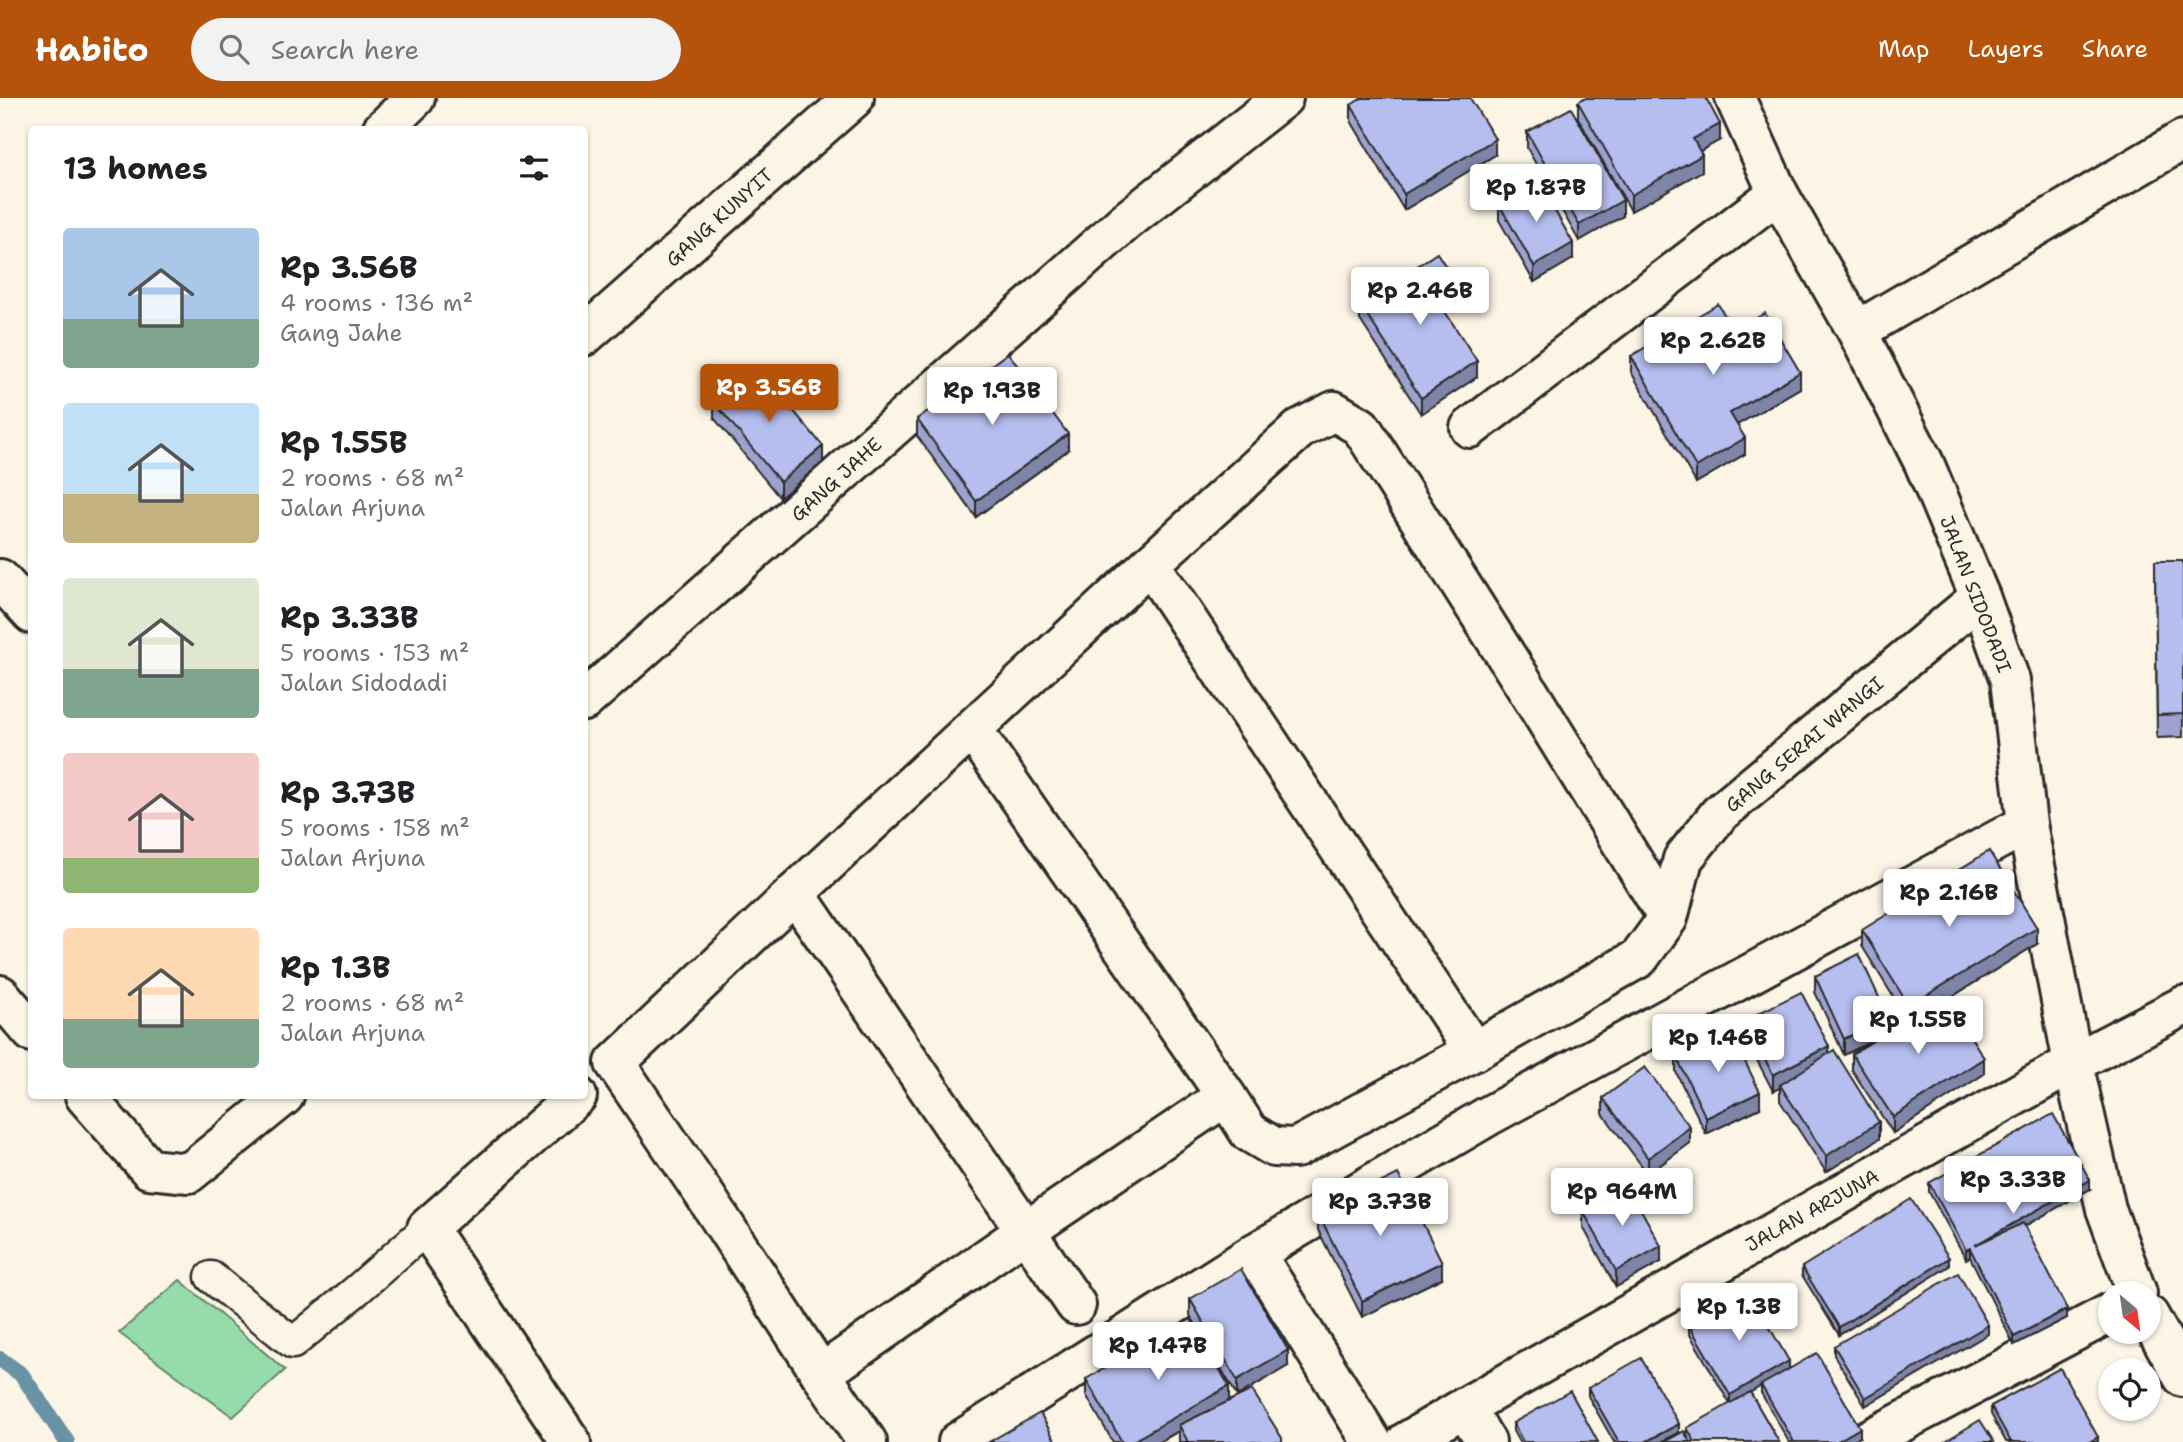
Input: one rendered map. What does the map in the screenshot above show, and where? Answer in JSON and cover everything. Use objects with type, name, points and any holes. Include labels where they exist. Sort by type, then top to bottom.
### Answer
[{"type":"street","points":[[386,126],[415,98]]},
{"type":"street","name":"GANG KUNYIT","points":[[588,332],[854,98]]},
{"type":"street","name":"GANG JAHE","points":[[588,697],[1125,222],[1283,98]]},
{"type":"street","name":"JALAN SIDODADI","points":[[1735,98],[1778,193],[1857,331],[1924,463],[1980,597],[2010,680],[2027,824],[2073,1063],[2106,1209],[2133,1281]]},
{"type":"street","points":[[1857,331],[2183,140]]},
{"type":"street","points":[[1470,428],[1778,193]]},
{"type":"street","points":[[588,1086],[615,1063],[794,893],[1150,564],[1301,428],[1334,411],[1361,427],[1668,918],[1639,958],[1296,1148],[1274,1147],[1249,1132],[972,729]]},
{"type":"street","points":[[1150,564],[1474,1051]]},
{"type":"street","points":[[0,579],[28,610]]},
{"type":"street","name":"GANG SERAI WANGI","points":[[1668,918],[1683,859],[1719,814],[1980,597]]},
{"type":"street","points":[[958,1442],[1255,1253],[1488,1116],[2027,824]]},
{"type":"street","points":[[794,893],[1076,1305]]},
{"type":"street","points":[[0,995],[28,1027]]},
{"type":"street","name":"JALAN ARJUNA","points":[[1406,1442],[2073,1063],[2183,1006]]},
{"type":"street","points":[[615,1063],[867,1442]]},
{"type":"street","points":[[821,1374],[1226,1096]]},
{"type":"street","points":[[88,1099],[149,1170],[189,1173],[280,1099]]},
{"type":"street","points":[[571,1442],[427,1228],[574,1099]]},
{"type":"street","points":[[1255,1253],[1372,1442]]},
{"type":"street","points":[[1864,1442],[2098,1319]]},
{"type":"street","points":[[2161,1338],[2183,1377]]},
{"type":"street","points":[[1465,1407],[1486,1442]]},
{"type":"lane","points":[[211,1277],[293,1343],[427,1228]]},
{"type":"green space","points":[[180,1280],[285,1370],[233,1417],[119,1333]]},
{"type":"building","points":[[1362,98],[1470,98],[1495,139],[1404,194],[1351,105]]},
{"type":"building","points":[[1584,98],[1706,98],[1720,124],[1693,139],[1702,155],[1631,195],[1578,102]]},
{"type":"building","points":[[1571,108],[1623,200],[1579,225],[1527,132]]},
{"type":"building","points":[[1538,181],[1573,243],[1534,266],[1499,204]]},
{"type":"building","points":[[1437,253],[1452,276],[1431,290],[1477,361],[1421,398],[1360,304]]},
{"type":"building","points":[[1718,304],[1734,331],[1765,313],[1800,372],[1730,413],[1745,438],[1696,467],[1631,356]]},
{"type":"building","points":[[1008,353],[1068,434],[976,501],[917,419]]},
{"type":"building","points":[[757,367],[823,446],[780,482],[714,402]]},
{"type":"building","points":[[2155,561],[2183,561],[2183,714],[2157,715]]},
{"type":"building","points":[[1989,851],[2037,928],[1909,1006],[1862,930]]},
{"type":"building","points":[[1859,954],[1888,1017],[1844,1039],[1815,976]]},
{"type":"building","points":[[1801,992],[1829,1046],[1773,1075],[1745,1020]]},
{"type":"building","points":[[1945,996],[1984,1058],[1893,1117],[1852,1054]]},
{"type":"building","points":[[1729,1029],[1760,1092],[1706,1118],[1676,1056]]},
{"type":"building","points":[[1834,1050],[1879,1122],[1826,1156],[1780,1085]]},
{"type":"building","points":[[1645,1067],[1690,1127],[1648,1158],[1603,1098]]},
{"type":"building","points":[[2053,1114],[2090,1180],[1975,1245],[2023,1223],[2067,1309],[2014,1337],[1970,1248],[1966,1250],[1929,1183]]},
{"type":"building","points":[[1398,1174],[1442,1262],[1362,1301],[1318,1213]]},
{"type":"building","points":[[1628,1186],[1661,1246],[1616,1271],[1583,1211]]},
{"type":"building","points":[[1911,1199],[1949,1258],[1839,1327],[1802,1267]]},
{"type":"building","points":[[1241,1269],[1288,1350],[1237,1380],[1190,1299]]},
{"type":"building","points":[[1958,1273],[1988,1325],[1865,1398],[1834,1346]]},
{"type":"building","points":[[1748,1290],[1789,1361],[1730,1395],[1689,1325]]},
{"type":"building","points":[[1191,1319],[1229,1386],[1131,1442],[1122,1442],[1086,1379]]},
{"type":"building","points":[[1817,1353],[1860,1428],[1836,1442],[1794,1442],[1761,1385]]},
{"type":"building","points":[[1641,1358],[1679,1424],[1645,1442],[1619,1442],[1588,1388]]},
{"type":"building","points":[[2060,1368],[2098,1437],[2089,1442],[2011,1442],[1991,1406]]},
{"type":"building","points":[[1252,1390],[1282,1442],[1188,1442],[1179,1425]]},
{"type":"building","points":[[1570,1391],[1598,1442],[1523,1442],[1513,1423]]},
{"type":"building","points":[[1750,1392],[1779,1442],[1695,1442],[1687,1428]]},
{"type":"building","points":[[1040,1413],[1056,1442],[989,1442]]},
{"type":"building","points":[[1980,1420],[1994,1442],[1944,1442]]},
{"type":"building","points":[[1684,1431],[1690,1442],[1664,1442]]},
{"type":"waterway","points":[[0,1359],[22,1375],[67,1442]]}]
